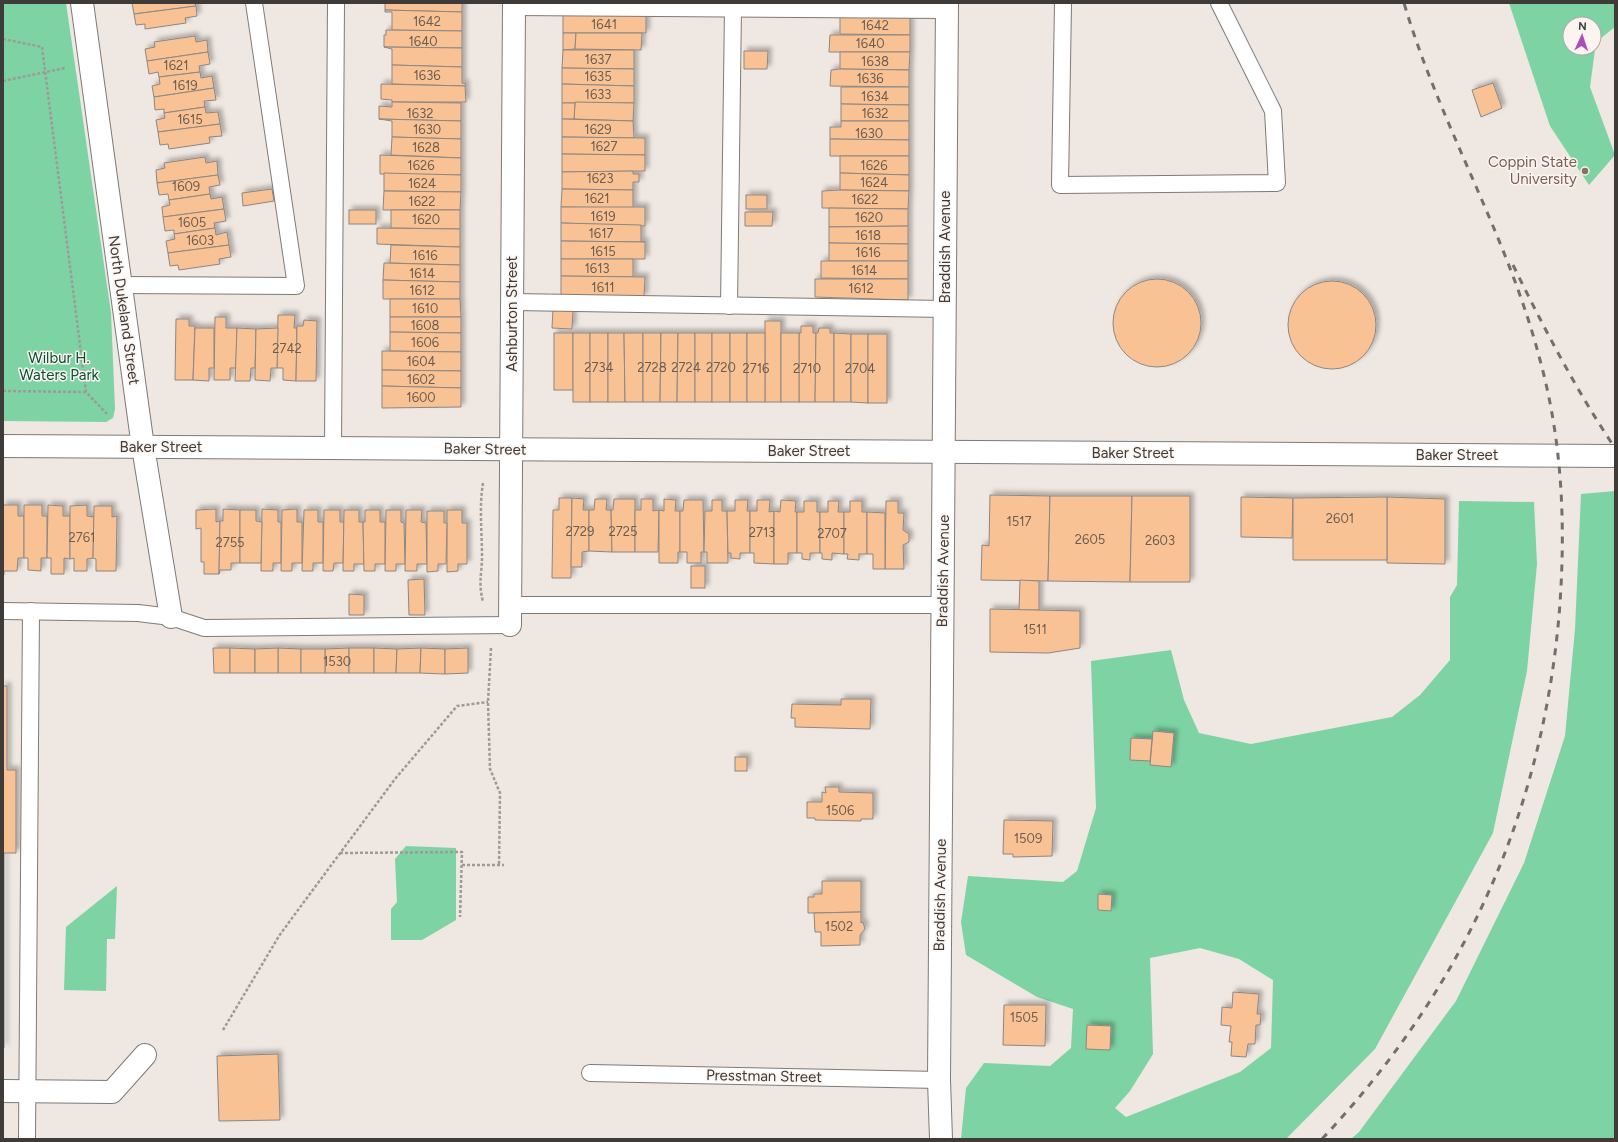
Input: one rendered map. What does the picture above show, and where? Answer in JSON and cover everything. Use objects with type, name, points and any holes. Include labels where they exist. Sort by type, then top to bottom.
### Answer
[{"type":"street","name":"North Dukeland Street","points":[[82,3],[143,447],[171,617]]},
{"type":"street","name":"Ashburton Street","points":[[510,615],[514,5]]},
{"type":"street","name":"Braddish Avenue","points":[[941,1139],[939,1080],[947,7]]},
{"type":"street","name":"Baker Street","points":[[3,446],[1615,456]]},
{"type":"street","points":[[3,1091],[112,1092],[145,1055]]},
{"type":"lane","points":[[121,285],[296,286],[254,3]]},
{"type":"lane","points":[[333,448],[336,3]]},
{"type":"lane","points":[[1063,3],[1060,185],[1276,183],[1273,111],[1220,3]]},
{"type":"lane","points":[[514,5],[733,8],[947,7]]},
{"type":"lane","points":[[729,306],[733,8]]},
{"type":"lane","points":[[513,302],[945,309]]},
{"type":"lane","points":[[3,610],[138,613],[171,617],[204,628],[510,615],[943,605]]},
{"type":"lane","points":[[27,1139],[31,611]]},
{"type":"lane","name":"Presstman Street","points":[[590,1072],[939,1080]]},
{"type":"path","points":[[3,39],[42,47],[86,392],[107,414]]},
{"type":"path","points":[[3,81],[70,67]]},
{"type":"path","points":[[3,391],[86,392]]},
{"type":"path","points":[[483,483],[481,495],[482,558],[480,581],[483,604]]},
{"type":"path","points":[[491,646],[488,702],[490,769],[500,793],[499,865]]},
{"type":"path","points":[[222,1030],[279,936],[394,778],[457,706],[488,702]]},
{"type":"path","points":[[339,853],[462,852],[460,917]]},
{"type":"path","points":[[462,865],[504,865]]},
{"type":"green space","name":"Wilbur H. Waters Park","points":[[3,3],[66,3],[111,313],[115,409],[113,418],[106,422],[3,421]]},
{"type":"green space","points":[[1509,3],[1615,3],[1615,27],[1602,37],[1602,16],[1562,16],[1562,56],[1594,56],[1590,87],[1615,155],[1589,185],[1550,126]]},
{"type":"green space","points":[[1615,491],[1615,1139],[1351,1139],[1359,1132],[1456,1001],[1524,863],[1565,736],[1575,629],[1581,494]]},
{"type":"green space","points":[[1459,501],[1534,502],[1537,564],[1527,671],[1493,833],[1375,1049],[1286,1139],[961,1139],[966,1088],[984,1063],[1050,1066],[1071,1048],[1073,1009],[1037,997],[966,955],[961,922],[968,876],[1063,882],[1077,871],[1096,808],[1091,661],[1171,650],[1184,700],[1199,733],[1251,744],[1392,717],[1420,695],[1450,660],[1450,597],[1457,585]],"holes":[[[1200,948],[1239,959],[1273,980],[1271,1048],[1240,1072],[1126,1117],[1115,1108],[1130,1091],[1153,1054],[1150,958]]]},
{"type":"green space","points":[[406,846],[456,848],[456,920],[422,940],[391,940],[391,909],[397,902],[395,859]]},
{"type":"green space","points":[[117,886],[115,939],[107,939],[106,991],[64,990],[66,927]]},
{"type":"building","points":[[132,3],[195,3],[196,6],[134,14]]},
{"type":"building","points":[[385,3],[462,3],[462,12],[385,10]]},
{"type":"building","points":[[196,6],[197,16],[185,18],[186,23],[145,29],[145,24],[136,25],[134,14]]},
{"type":"building","points":[[385,10],[462,12],[462,31],[392,30],[392,12],[385,12]]},
{"type":"building","points":[[563,11],[646,15],[646,33],[563,33]]},
{"type":"building","points":[[840,15],[910,16],[910,35],[840,34]]},
{"type":"building","points":[[386,30],[462,31],[462,48],[384,47],[384,35],[386,35]]},
{"type":"building","points":[[563,33],[576,33],[575,49],[563,50]]},
{"type":"building","points":[[576,33],[642,33],[641,50],[575,49]]},
{"type":"building","points":[[830,35],[910,35],[910,52],[829,52]]},
{"type":"building","points":[[195,36],[196,42],[207,40],[208,52],[147,61],[145,49],[155,47],[154,42]]},
{"type":"building","points":[[384,47],[462,48],[462,67],[392,65],[392,49]]},
{"type":"building","points":[[563,50],[634,50],[634,69],[562,68]]},
{"type":"building","points":[[744,51],[768,51],[767,69],[744,69]]},
{"type":"building","points":[[208,52],[210,64],[199,66],[200,72],[159,77],[158,72],[149,74],[147,61]]},
{"type":"building","points":[[840,52],[910,52],[909,70],[840,69]]},
{"type":"building","points":[[392,65],[462,67],[462,83],[466,84],[465,86],[392,84]]},
{"type":"building","points":[[562,68],[634,69],[634,86],[562,84]]},
{"type":"building","points":[[831,70],[909,70],[909,87],[830,86]]},
{"type":"building","points":[[200,72],[201,78],[212,76],[214,88],[154,97],[152,86],[160,84],[159,77]]},
{"type":"building","points":[[1493,83],[1502,108],[1481,117],[1472,90]]},
{"type":"building","points":[[381,84],[465,86],[466,102],[392,102],[392,100],[381,99]]},
{"type":"building","points":[[562,84],[634,86],[634,103],[562,103]]},
{"type":"building","points":[[841,87],[909,87],[909,105],[841,104]]},
{"type":"building","points":[[214,88],[216,100],[204,101],[205,107],[164,113],[164,109],[155,110],[154,97]]},
{"type":"building","points":[[392,102],[461,103],[461,121],[379,119],[379,106],[392,107]]},
{"type":"building","points":[[575,102],[634,103],[633,121],[574,119]]},
{"type":"building","points":[[562,103],[575,103],[574,119],[562,119]]},
{"type":"building","points":[[841,104],[909,105],[909,121],[841,121]]},
{"type":"building","points":[[205,107],[206,113],[218,112],[220,124],[158,132],[156,120],[165,118],[164,113]]},
{"type":"building","points":[[379,119],[461,121],[461,139],[392,137],[392,121]]},
{"type":"building","points":[[562,119],[633,121],[634,138],[562,137]]},
{"type":"building","points":[[841,121],[909,121],[909,140],[830,139],[830,127],[841,127]]},
{"type":"building","points":[[220,124],[222,136],[209,137],[210,143],[169,149],[168,144],[160,145],[158,132]]},
{"type":"building","points":[[392,137],[461,139],[461,158],[391,155]]},
{"type":"building","points":[[562,137],[645,138],[645,155],[562,154]]},
{"type":"building","points":[[830,139],[909,140],[909,156],[830,156]]},
{"type":"building","points":[[562,154],[645,155],[645,171],[562,172]]},
{"type":"building","points":[[380,155],[461,158],[461,175],[380,174]]},
{"type":"building","points":[[840,156],[909,156],[909,175],[840,173]]},
{"type":"building","points":[[205,157],[206,163],[217,161],[218,175],[157,183],[156,170],[165,168],[164,163]]},
{"type":"building","points":[[633,171],[633,174],[639,174],[639,182],[633,182],[633,190],[562,189],[562,172]]},
{"type":"building","points":[[384,173],[461,175],[461,192],[384,191]]},
{"type":"building","points":[[840,173],[909,175],[909,191],[840,190]]},
{"type":"building","points":[[218,175],[220,185],[209,187],[210,194],[169,200],[168,194],[159,195],[157,183]]},
{"type":"building","points":[[272,189],[274,201],[243,206],[242,193]]},
{"type":"building","points":[[562,189],[633,190],[633,208],[561,207]]},
{"type":"building","points":[[384,191],[461,192],[460,210],[383,210]]},
{"type":"building","points":[[822,191],[909,191],[908,209],[822,208]]},
{"type":"building","points":[[210,194],[211,199],[222,197],[224,209],[163,217],[162,207],[170,205],[169,200]]},
{"type":"building","points":[[746,195],[767,195],[767,209],[746,209]]},
{"type":"building","points":[[561,207],[645,207],[645,226],[561,223]]},
{"type":"building","points":[[829,208],[908,209],[908,226],[829,227]]},
{"type":"building","points":[[224,209],[226,221],[214,223],[215,228],[174,234],[174,230],[165,231],[163,217]]},
{"type":"building","points":[[349,210],[376,210],[376,224],[349,224]]},
{"type":"building","points":[[391,210],[460,210],[460,229],[391,228]]},
{"type":"building","points":[[745,212],[773,212],[772,226],[745,226]]},
{"type":"building","points":[[561,223],[641,225],[641,242],[561,241]]},
{"type":"building","points":[[908,226],[908,244],[829,243],[829,227]]},
{"type":"building","points":[[215,228],[216,235],[227,232],[229,245],[168,253],[166,241],[175,239],[174,234]]},
{"type":"building","points":[[377,228],[460,229],[460,247],[377,244]]},
{"type":"building","points":[[561,241],[645,242],[645,259],[561,259]]},
{"type":"building","points":[[829,243],[908,244],[908,261],[829,261]]},
{"type":"building","points":[[229,245],[231,257],[219,259],[220,264],[179,270],[178,265],[170,266],[168,253]]},
{"type":"building","points":[[391,245],[460,247],[460,265],[390,263]]},
{"type":"building","points":[[561,259],[633,259],[633,277],[561,276]]},
{"type":"building","points":[[821,261],[908,261],[908,279],[821,278]]},
{"type":"building","points":[[384,263],[460,265],[460,282],[383,280]]},
{"type":"building","points":[[561,276],[645,277],[644,297],[561,297]]},
{"type":"building","points":[[815,279],[908,279],[908,300],[815,297]]},
{"type":"building","points":[[1157,279],[1174,282],[1188,292],[1198,306],[1201,323],[1198,340],[1188,354],[1174,364],[1157,367],[1140,364],[1126,354],[1116,340],[1113,323],[1116,306],[1126,292],[1140,282]]},
{"type":"building","points":[[383,280],[460,282],[460,299],[383,299]]},
{"type":"building","points":[[1332,281],[1349,284],[1357,288],[1369,300],[1373,308],[1376,325],[1373,342],[1369,350],[1357,362],[1349,366],[1332,369],[1315,366],[1307,362],[1295,350],[1291,342],[1288,325],[1291,308],[1295,300],[1307,288],[1315,284]]},
{"type":"building","points":[[390,299],[460,299],[461,317],[390,317]]},
{"type":"building","points":[[553,309],[573,310],[572,329],[552,328]]},
{"type":"building","points":[[278,315],[295,315],[294,328],[297,328],[296,381],[283,380],[283,368],[277,368]]},
{"type":"building","points":[[215,317],[226,317],[226,328],[237,328],[236,368],[230,368],[230,380],[214,380]]},
{"type":"building","points":[[390,317],[461,317],[461,333],[390,332]]},
{"type":"building","points":[[176,319],[189,319],[189,326],[195,326],[193,380],[175,380]]},
{"type":"building","points":[[304,320],[317,321],[316,381],[296,381],[297,326],[303,326]]},
{"type":"building","points":[[765,321],[781,321],[781,402],[765,402]]},
{"type":"building","points":[[801,326],[813,326],[813,333],[816,333],[815,402],[799,402],[799,333],[801,333]]},
{"type":"building","points":[[195,328],[214,328],[214,368],[209,368],[209,381],[193,380]]},
{"type":"building","points":[[237,328],[256,329],[255,368],[251,368],[250,381],[235,381]]},
{"type":"building","points":[[278,328],[277,368],[271,368],[270,381],[255,380],[256,329]]},
{"type":"building","points":[[819,328],[830,328],[830,333],[834,333],[834,402],[815,402],[816,333],[818,333]]},
{"type":"building","points":[[390,332],[461,333],[461,352],[390,351]]},
{"type":"building","points":[[554,333],[573,333],[573,390],[554,390]]},
{"type":"building","points":[[573,333],[590,333],[590,402],[573,402]]},
{"type":"building","points":[[590,333],[608,333],[608,402],[590,402]]},
{"type":"building","points":[[608,333],[624,333],[625,402],[608,402]]},
{"type":"building","points":[[624,333],[643,333],[643,402],[625,402]]},
{"type":"building","points":[[643,333],[661,333],[660,402],[643,402]]},
{"type":"building","points":[[661,333],[678,333],[677,402],[660,402]]},
{"type":"building","points":[[678,333],[695,333],[695,402],[677,402]]},
{"type":"building","points":[[695,333],[712,333],[712,402],[695,402]]},
{"type":"building","points":[[712,333],[730,333],[730,402],[712,402]]},
{"type":"building","points":[[730,333],[747,333],[747,402],[730,402]]},
{"type":"building","points":[[747,333],[765,333],[765,402],[747,402]]},
{"type":"building","points":[[781,333],[799,333],[799,402],[781,402]]},
{"type":"building","points":[[834,333],[851,334],[851,402],[834,402]]},
{"type":"building","points":[[851,334],[868,334],[868,403],[851,402]]},
{"type":"building","points":[[868,334],[887,334],[887,403],[868,403]]},
{"type":"building","points":[[382,351],[461,352],[461,371],[382,370]]},
{"type":"building","points":[[382,370],[461,371],[461,388],[382,386]]},
{"type":"building","points":[[382,386],[461,388],[461,407],[382,408]]},
{"type":"building","points":[[990,495],[1050,496],[1048,581],[981,580],[982,545],[989,546]]},
{"type":"building","points":[[1050,496],[1132,496],[1130,582],[1048,581]]},
{"type":"building","points":[[1132,496],[1190,496],[1190,582],[1130,582]]},
{"type":"building","points":[[1241,497],[1293,498],[1292,538],[1241,537]]},
{"type":"building","points":[[1387,497],[1445,499],[1445,564],[1387,563]]},
{"type":"building","points":[[1387,497],[1387,560],[1293,560],[1293,498]]},
{"type":"building","points":[[559,498],[572,498],[571,578],[552,578],[553,510],[559,510]]},
{"type":"building","points":[[572,498],[584,499],[583,510],[589,510],[589,551],[582,552],[582,567],[571,567]]},
{"type":"building","points":[[595,499],[607,499],[606,510],[611,510],[612,552],[589,551],[589,510],[594,510]]},
{"type":"building","points":[[614,499],[635,499],[635,552],[612,552],[611,510],[613,510]]},
{"type":"building","points":[[641,499],[653,499],[653,511],[659,510],[658,552],[635,552],[635,510],[641,510]]},
{"type":"building","points":[[664,499],[676,500],[675,511],[680,511],[680,552],[678,552],[678,563],[659,563],[659,510],[664,511]]},
{"type":"building","points":[[684,500],[703,500],[704,552],[701,552],[701,563],[687,563],[687,552],[680,552],[680,511],[683,511]]},
{"type":"building","points":[[712,500],[722,500],[722,511],[727,511],[728,563],[707,563],[707,552],[704,552],[705,511],[712,511]]},
{"type":"building","points":[[735,500],[748,500],[747,511],[750,511],[750,553],[740,553],[740,559],[731,558],[731,553],[728,553],[727,511],[735,511]]},
{"type":"building","points":[[757,500],[770,500],[769,512],[774,511],[774,564],[754,563],[754,553],[750,553],[750,511],[757,511]]},
{"type":"building","points":[[781,500],[796,501],[795,512],[797,512],[797,553],[788,553],[788,564],[774,564],[774,511],[780,512]]},
{"type":"building","points":[[804,501],[817,501],[817,512],[820,512],[820,553],[810,553],[810,560],[802,559],[802,553],[797,553],[797,512],[804,512]]},
{"type":"building","points":[[828,501],[839,501],[838,512],[844,512],[844,554],[832,553],[832,560],[822,559],[822,553],[820,553],[820,512],[828,512]]},
{"type":"building","points":[[850,501],[862,501],[862,512],[867,512],[867,554],[859,554],[859,560],[847,559],[848,554],[844,554],[844,512],[850,512]]},
{"type":"building","points":[[886,501],[898,501],[898,513],[904,513],[903,530],[909,534],[909,542],[903,545],[904,569],[885,569]]},
{"type":"building","points":[[3,505],[18,505],[18,516],[24,516],[24,558],[18,558],[17,571],[4,571],[4,575],[3,575]]},
{"type":"building","points":[[24,505],[42,505],[42,516],[47,516],[47,558],[41,558],[41,571],[28,570],[28,558],[24,558]]},
{"type":"building","points":[[48,505],[63,506],[63,516],[70,516],[70,559],[64,558],[64,574],[51,574],[51,558],[47,558]]},
{"type":"building","points":[[87,505],[87,516],[94,517],[93,558],[87,559],[87,571],[74,571],[74,558],[70,559],[70,506]]},
{"type":"building","points":[[94,506],[112,506],[112,517],[117,516],[116,571],[96,571],[96,559],[93,558]]},
{"type":"building","points":[[216,509],[216,522],[220,521],[219,574],[204,574],[204,562],[201,562],[201,528],[196,529],[196,510]]},
{"type":"building","points":[[223,509],[240,510],[240,563],[231,563],[231,570],[220,570],[219,574],[220,521],[223,521]]},
{"type":"building","points":[[262,509],[278,510],[278,522],[281,522],[281,563],[273,563],[273,571],[261,571]]},
{"type":"building","points":[[297,509],[297,522],[302,522],[302,563],[292,563],[292,571],[281,571],[282,510]]},
{"type":"building","points":[[240,510],[256,510],[256,521],[262,522],[261,563],[240,563]]},
{"type":"building","points":[[304,510],[318,510],[318,522],[323,522],[323,563],[313,563],[313,571],[302,571]]},
{"type":"building","points":[[324,510],[340,510],[340,522],[344,522],[343,563],[334,563],[333,571],[323,571]]},
{"type":"building","points":[[344,510],[359,510],[359,522],[363,522],[364,564],[354,564],[354,571],[343,571]]},
{"type":"building","points":[[365,510],[380,510],[380,522],[385,522],[385,564],[375,564],[375,571],[364,571],[363,522],[365,522]]},
{"type":"building","points":[[386,510],[401,510],[401,522],[404,523],[405,564],[396,564],[396,571],[385,571]]},
{"type":"building","points":[[406,510],[422,510],[421,522],[426,523],[427,564],[417,564],[417,571],[405,571]]},
{"type":"building","points":[[447,510],[462,510],[462,523],[467,523],[467,564],[458,564],[458,571],[447,572]]},
{"type":"building","points":[[427,511],[444,511],[444,523],[447,523],[446,564],[438,564],[438,571],[427,572]]},
{"type":"building","points":[[867,512],[885,513],[885,569],[873,569],[873,554],[867,554]]},
{"type":"building","points":[[691,566],[705,566],[705,588],[691,588]]},
{"type":"building","points":[[424,579],[425,615],[409,615],[408,580]]},
{"type":"building","points":[[1020,580],[1039,581],[1039,610],[1019,610]]},
{"type":"building","points":[[349,594],[364,595],[364,615],[349,615]]},
{"type":"building","points":[[990,609],[1080,611],[1080,648],[1048,653],[990,652]]},
{"type":"building","points":[[213,648],[230,648],[230,673],[214,673]]},
{"type":"building","points":[[230,648],[255,649],[255,673],[230,673]]},
{"type":"building","points":[[278,648],[301,649],[301,673],[278,673]]},
{"type":"building","points":[[278,648],[278,673],[255,673],[255,649]]},
{"type":"building","points":[[349,648],[349,673],[325,673],[325,649]]},
{"type":"building","points":[[349,648],[374,648],[374,673],[349,673]]},
{"type":"building","points":[[374,648],[397,649],[396,673],[374,673]]},
{"type":"building","points":[[421,648],[420,673],[396,673],[397,649]]},
{"type":"building","points":[[421,648],[445,649],[445,674],[420,673]]},
{"type":"building","points":[[468,648],[468,673],[445,674],[445,649]]},
{"type":"building","points":[[301,649],[325,649],[325,673],[301,673]]},
{"type":"building","points":[[3,686],[7,686],[7,770],[16,770],[16,853],[4,853],[4,1048],[3,1048]]},
{"type":"building","points":[[841,699],[871,699],[870,729],[795,727],[795,718],[791,718],[792,704],[841,705]]},
{"type":"building","points":[[1153,731],[1174,733],[1171,767],[1150,765]]},
{"type":"building","points":[[1131,738],[1152,739],[1150,761],[1130,760]]},
{"type":"building","points":[[735,757],[747,757],[747,771],[735,771]]},
{"type":"building","points":[[825,787],[839,787],[839,792],[873,793],[873,819],[861,819],[861,821],[815,820],[815,818],[807,818],[807,802],[822,802],[822,792],[826,793]]},
{"type":"building","points":[[1004,820],[1053,821],[1052,856],[1013,857],[1013,854],[1003,854]]},
{"type":"building","points":[[822,881],[861,881],[861,912],[808,913],[808,897],[814,897],[814,894],[822,894]]},
{"type":"building","points":[[1098,894],[1112,895],[1111,911],[1098,910]]},
{"type":"building","points":[[861,912],[861,923],[863,922],[865,929],[860,935],[860,945],[821,946],[821,932],[815,932],[814,913]]},
{"type":"building","points":[[1233,992],[1259,994],[1257,1014],[1261,1014],[1260,1025],[1256,1025],[1255,1044],[1248,1044],[1246,1057],[1231,1056],[1232,1042],[1229,1042],[1231,1026],[1221,1025],[1222,1007],[1232,1008]]},
{"type":"building","points":[[1004,1005],[1046,1005],[1045,1046],[1003,1045]]},
{"type":"building","points":[[1087,1025],[1111,1026],[1110,1050],[1086,1049]]},
{"type":"building","points":[[278,1054],[280,1120],[219,1121],[217,1056]]},
{"type":"railway","points":[[1322,1139],[1371,1082],[1415,1023],[1453,962],[1486,898],[1513,832],[1534,763],[1549,691],[1559,616],[1562,552],[1561,487],[1554,423],[1540,360],[1510,269],[1436,93],[1404,3]]},
{"type":"railway","points":[[1513,265],[1561,358],[1587,404],[1615,448]]},
{"type":"place","name":"Coppin State University","points":[[1585,171]]}]
